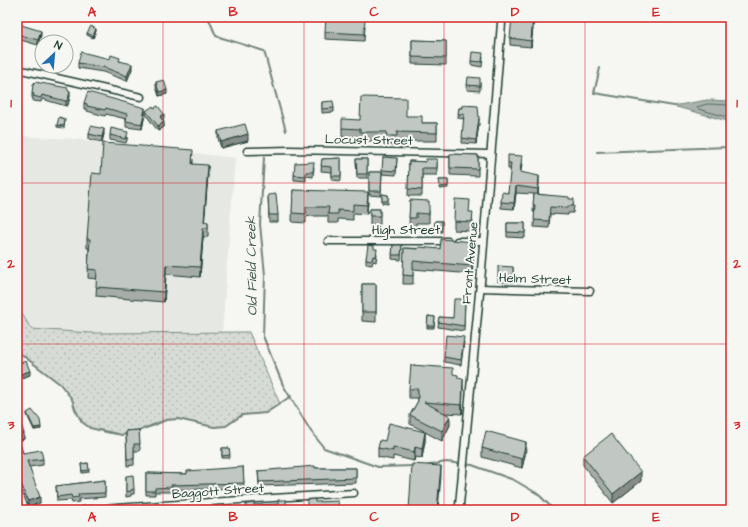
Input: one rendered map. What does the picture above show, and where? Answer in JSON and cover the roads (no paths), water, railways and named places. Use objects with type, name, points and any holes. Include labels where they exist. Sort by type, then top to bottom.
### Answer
[{"type":"street","name":"Front Avenue","points":[[459,510],[480,288],[502,17]]},
{"type":"street","points":[[17,69],[141,97]]},
{"type":"street","name":"Locust Street","points":[[247,151],[290,150],[491,154]]},
{"type":"street","name":"High Street","points":[[328,241],[483,241]]},
{"type":"street","name":"Helm Street","points":[[480,288],[590,291]]},
{"type":"street","name":"Baggott Street","points":[[83,510],[354,493]]},
{"type":"water","points":[[707,100],[731,101],[731,122],[673,106]]},
{"type":"waterway","name":"Old Field Creek","points":[[208,17],[216,36],[264,51],[286,131]]},
{"type":"waterway","points":[[600,68],[594,93],[674,106]]},
{"type":"waterway","points":[[597,152],[727,147],[728,119]]},
{"type":"waterway","name":"Old Field Creek","points":[[264,158],[260,224],[265,275],[263,336],[283,385],[310,430],[324,448],[378,467],[415,466]]},
{"type":"waterway","points":[[17,351],[60,384],[72,399],[75,409],[82,422],[90,428],[122,435],[128,434]]},
{"type":"waterway","points":[[138,431],[166,420],[178,419],[214,427],[226,426],[242,415],[266,413],[291,396]]},
{"type":"waterway","name":"Old Field Creek","points":[[425,466],[446,462],[472,465],[514,480],[538,494],[554,510]]}]
